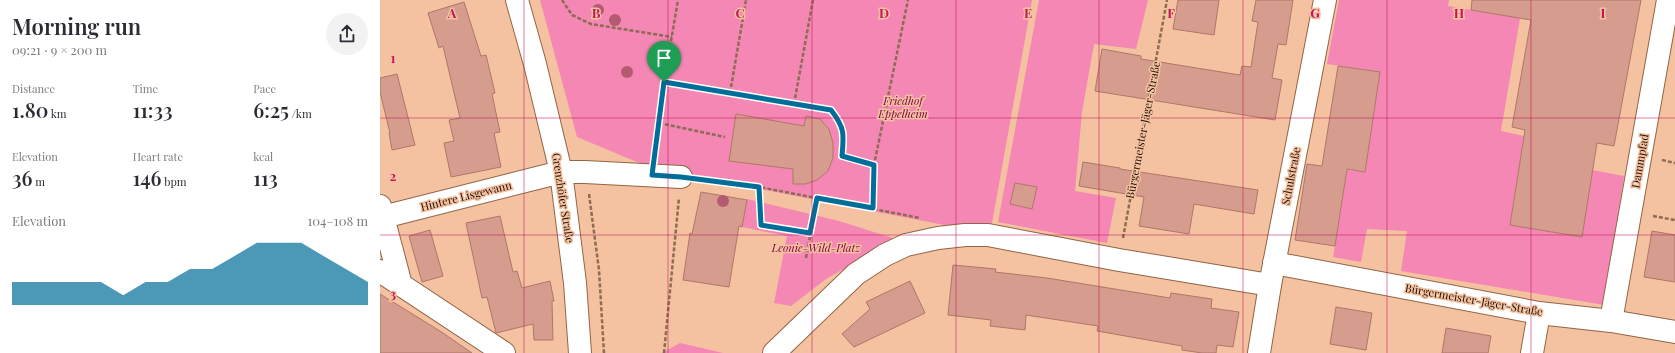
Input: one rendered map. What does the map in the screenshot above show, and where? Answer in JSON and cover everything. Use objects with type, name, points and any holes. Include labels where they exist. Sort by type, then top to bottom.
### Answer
[{"type":"street","name":"Grenzhöfer Straße","points":[[517,0],[535,64],[561,172],[575,283],[580,353]]},
{"type":"street","name":"Schulstraße","points":[[1259,353],[1270,285],[1324,0]]},
{"type":"street","name":"Dammpfad","points":[[1611,321],[1668,0]]},
{"type":"street","name":"Hintere Lisgewann","points":[[381,214],[561,172],[681,177]]},
{"type":"street","points":[[381,214],[401,285]]},
{"type":"street","points":[[774,353],[856,274],[885,255],[906,245],[938,238],[965,235],[988,235],[1119,260],[1270,285]]},
{"type":"street","name":"Bürgermeister-Jäger-Straße","points":[[1274,264],[1539,313],[1611,321],[1675,332]]},
{"type":"street","points":[[380,271],[504,353]]},
{"type":"street","points":[[1532,353],[1539,313]]},
{"type":"path","points":[[562,0],[572,15],[590,24],[672,37]]},
{"type":"path","points":[[652,175],[664,82],[678,0]]},
{"type":"path","points":[[730,93],[746,0]]},
{"type":"path","points":[[794,104],[813,0]]},
{"type":"path","points":[[873,208],[874,165],[908,0]]},
{"type":"path","name":"Bürgermeister-Jäger-Straße","points":[[1119,260],[1167,0]]},
{"type":"path","points":[[664,82],[831,110],[841,123],[844,137],[842,156],[874,165]]},
{"type":"path","points":[[659,123],[725,137]]},
{"type":"path","points":[[664,353],[681,177],[759,187],[873,208],[927,220]]},
{"type":"path","points":[[759,187],[761,225],[810,233]]},
{"type":"path","points":[[806,258],[817,198]]},
{"type":"green space","name":"Friedhof Eppelheim","points":[[540,0],[1032,0],[990,234],[649,167],[577,137]]},
{"type":"green space","points":[[1039,0],[1148,0],[1136,49],[1094,44],[1082,112],[1075,191],[1116,198],[1107,243],[998,222]]},
{"type":"green space","points":[[1339,0],[1449,0],[1448,6],[1520,18],[1501,131],[1524,136],[1510,225],[1582,237],[1592,170],[1624,176],[1604,305],[1401,271],[1407,231],[1367,229],[1361,262],[1333,257],[1347,170],[1365,172],[1380,72],[1327,64]]},
{"type":"green space","name":"Leonie-Wild-Platz","points":[[747,199],[839,221],[896,239],[826,279],[791,306],[774,303],[787,236],[742,227]]},
{"type":"green space","points":[[680,343],[723,353],[662,353]]},
{"type":"building","points":[[1178,0],[1219,0],[1214,35],[1173,29]]},
{"type":"building","points":[[1256,0],[1293,0],[1286,45],[1278,44],[1272,78],[1282,80],[1275,120],[1095,91],[1102,49],[1141,56],[1141,59],[1240,75],[1242,66],[1251,67],[1258,22],[1252,21]]},
{"type":"building","points":[[1472,0],[1641,0],[1614,146],[1597,143],[1582,237],[1510,225],[1525,130],[1512,127],[1531,20],[1471,10]]},
{"type":"building","points":[[464,2],[481,56],[486,55],[495,93],[492,94],[500,132],[494,133],[501,167],[451,177],[444,143],[454,141],[449,120],[460,118],[443,46],[439,48],[428,13]]},
{"type":"building","points":[[1338,66],[1380,72],[1365,172],[1347,169],[1335,246],[1295,240],[1307,164],[1322,166]]},
{"type":"building","points":[[397,74],[415,145],[392,150],[390,133],[380,92],[380,78]]},
{"type":"building","points":[[736,114],[804,126],[806,116],[820,119],[829,129],[833,143],[833,158],[828,171],[817,180],[806,184],[793,184],[793,169],[729,161]]},
{"type":"building","points":[[1083,162],[1258,190],[1254,214],[1194,204],[1189,234],[1139,226],[1144,197],[1079,186]]},
{"type":"building","points":[[1015,183],[1037,187],[1032,209],[1010,204]]},
{"type":"building","points":[[701,192],[747,200],[742,227],[739,226],[729,287],[683,280],[690,233],[692,234]]},
{"type":"building","points":[[500,216],[513,272],[517,271],[522,288],[550,281],[554,301],[552,301],[553,340],[534,340],[533,324],[496,333],[487,297],[482,298],[466,223]]},
{"type":"building","points":[[430,230],[443,276],[422,282],[409,236]]},
{"type":"building","points":[[1652,231],[1675,235],[1675,282],[1644,277]]},
{"type":"building","points":[[953,265],[996,269],[995,272],[1047,278],[1170,298],[1171,293],[1212,299],[1211,308],[1239,312],[1233,347],[1217,345],[1216,353],[1202,353],[1182,350],[1182,346],[1097,331],[1098,326],[1026,315],[1025,330],[990,326],[991,320],[948,315]]},
{"type":"building","points":[[910,281],[925,313],[854,347],[842,334],[870,309],[866,302]]},
{"type":"building","points":[[380,294],[440,331],[472,353],[380,353]]},
{"type":"building","points":[[1336,307],[1372,313],[1366,350],[1330,344]]},
{"type":"building","points":[[1446,328],[1491,336],[1488,353],[1442,353]]},
{"type":"route","points":[[664,82],[831,110],[841,123],[844,137],[842,156],[874,165],[873,208],[817,198],[810,233],[761,225],[759,187],[681,177],[652,175],[664,82]]}]
